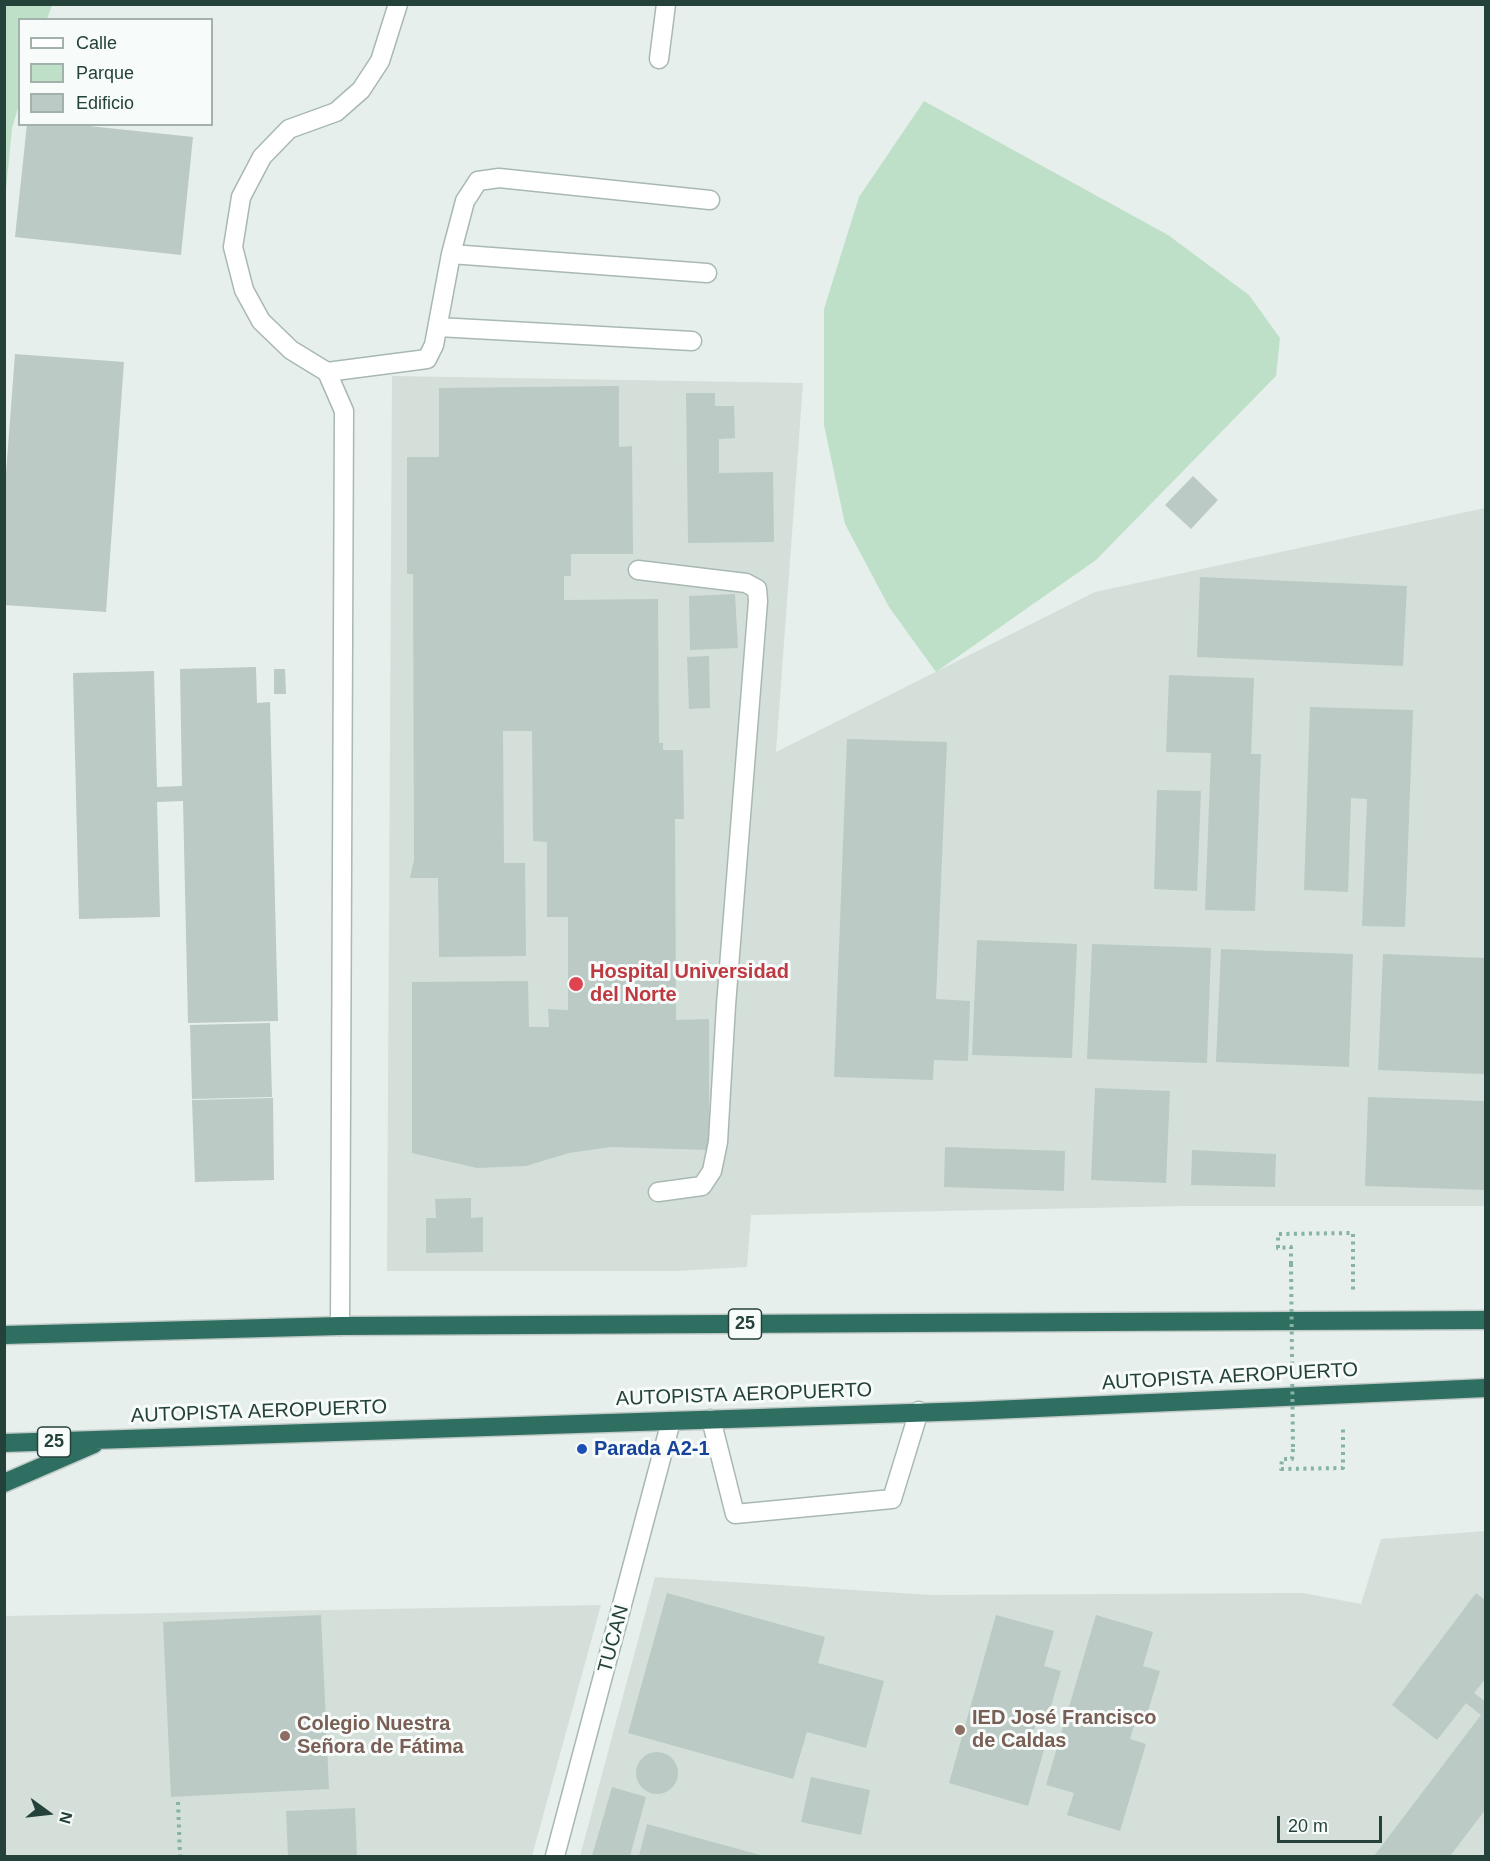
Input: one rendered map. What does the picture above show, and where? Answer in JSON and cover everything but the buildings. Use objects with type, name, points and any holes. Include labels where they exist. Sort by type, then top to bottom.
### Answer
[{"type":"highway","name":"25","points":[[4,1335],[340,1326],[1485,1320]]},
{"type":"highway","name":"AUTOPISTA AEROPUERTO","points":[[4,1443],[671,1421],[1485,1388]]},
{"type":"highway","points":[[4,1483],[104,1440]]},
{"type":"street","points":[[340,1326],[344,411],[327,372],[291,350],[261,321],[244,290],[232,247],[241,197],[262,157],[289,129],[336,112],[361,90],[380,61],[398,4]]},
{"type":"street","points":[[659,60],[666,4]]},
{"type":"street","points":[[327,372],[427,359],[434,345],[451,254],[465,201],[478,182],[499,178],[710,200]]},
{"type":"street","points":[[451,254],[707,273]]},
{"type":"street","points":[[438,327],[692,341]]},
{"type":"street","points":[[638,570],[746,583],[757,588],[758,601],[726,1005],[718,1142],[712,1171],[702,1186],[658,1192]]},
{"type":"street","points":[[711,1419],[735,1514],[892,1499],[919,1411]]},
{"type":"street","name":"TUCAN","points":[[555,1857],[671,1421]]},
{"type":"path","points":[[1343,1428],[1343,1468],[1281,1469],[1282,1459],[1292,1459],[1293,1449],[1291,1248],[1278,1248],[1278,1234],[1353,1233],[1353,1292]]},
{"type":"path","points":[[178,1802],[180,1857]]},
{"type":"shaded area","points":[[392,376],[803,383],[776,752],[1095,592],[1485,508],[1485,1206],[1185,1206],[751,1215],[747,1267],[677,1271],[387,1271]]},
{"type":"shaded area","name":"IED José Francisco de Caldas","points":[[1485,1531],[1485,1856],[580,1856],[655,1577],[931,1595],[1303,1593],[1361,1604],[1381,1539]]},
{"type":"shaded area","name":"Colegio Nuestra Señora de Fátima","points":[[601,1605],[532,1856],[5,1856],[4,1616]]},
{"type":"green space","points":[[5,4],[52,5],[47,18],[18,18],[18,108],[12,128],[5,201]]},
{"type":"green space","points":[[924,101],[1168,235],[1249,295],[1280,338],[1276,376],[1096,560],[936,672],[889,607],[845,524],[824,425],[824,309],[859,197]]},
{"type":"place","name":"Hospital Universidad del Norte","points":[[576,984]]},
{"type":"place","name":"Parada A2-1","points":[[582,1449]]},
{"type":"place","name":"IED José Francisco de Caldas","points":[[960,1730]]},
{"type":"place","name":"Colegio Nuestra Señora de Fátima","points":[[285,1736]]}]
